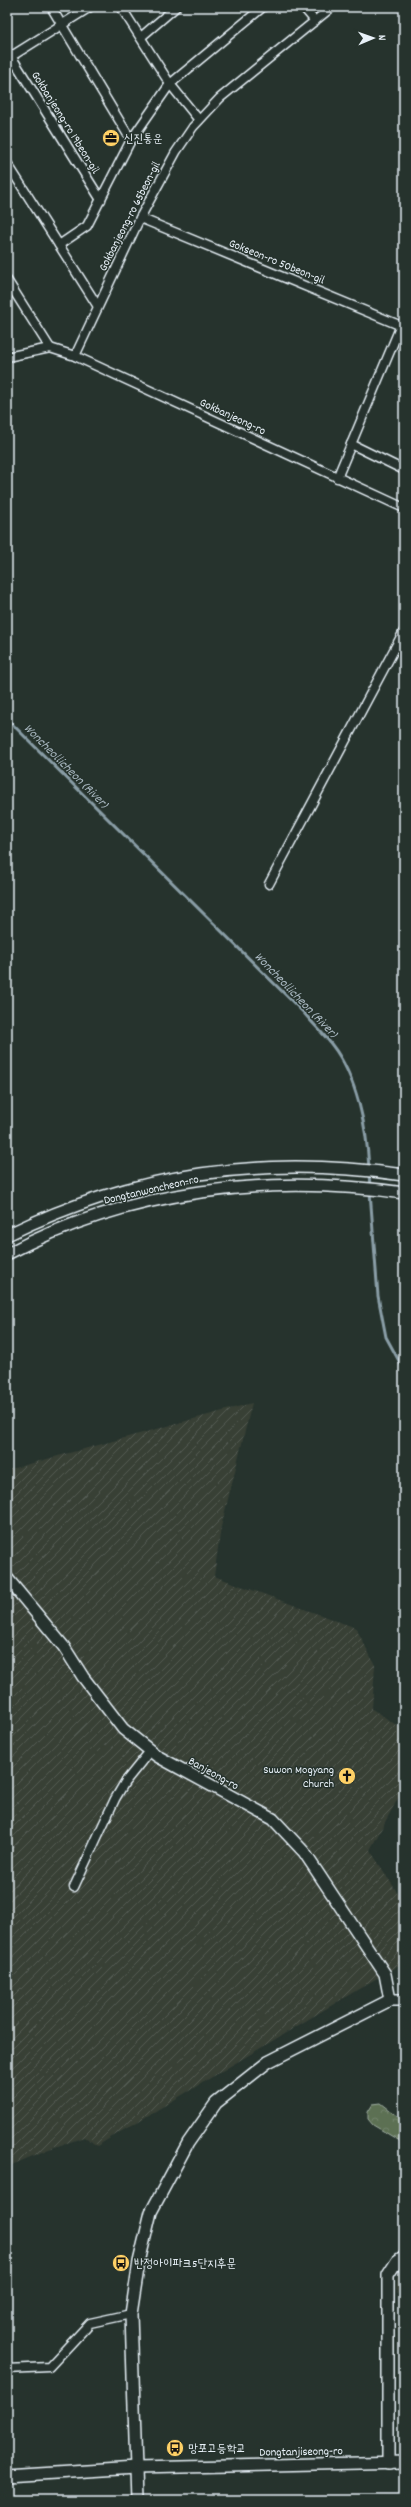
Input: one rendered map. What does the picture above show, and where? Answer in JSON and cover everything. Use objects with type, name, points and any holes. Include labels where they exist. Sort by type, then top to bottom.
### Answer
[{"type":"street","points":[[51,7],[131,140]]},
{"type":"street","name":"Gokbanjeong-ro 19beon-gil","points":[[89,7],[9,58],[101,200]]},
{"type":"street","points":[[121,7],[170,84],[199,120]]},
{"type":"street","points":[[141,37],[176,7]]},
{"type":"street","points":[[59,245],[87,226],[131,140],[170,84],[263,7]]},
{"type":"street","points":[[303,7],[314,20]]},
{"type":"street","name":"Gokbanjeong-ro 65beon-gil","points":[[75,356],[97,305],[140,218],[176,152],[199,120],[220,98],[314,20],[332,7]]},
{"type":"street","points":[[7,163],[97,305]]},
{"type":"street","name":"Gokseon-ro 50beon-gil","points":[[140,218],[402,326]]},
{"type":"street","points":[[7,280],[50,348]]},
{"type":"street","points":[[337,478],[402,326]]},
{"type":"street","name":"Gokbanjeong-ro","points":[[7,357],[50,348],[75,356],[404,508]]},
{"type":"street","points":[[351,444],[403,467]]},
{"type":"street","points":[[269,884],[404,631]]},
{"type":"street","name":"Dongtanwoncheon-ro","points":[[7,1235],[65,1209],[132,1187],[201,1173],[278,1168],[404,1175]]},
{"type":"street","name":"Dongtanwoncheon-ro","points":[[7,1254],[66,1227],[132,1204],[188,1193],[229,1187],[279,1185],[404,1193]]},
{"type":"street","name":"Banjeong-ro","points":[[7,1578],[64,1647],[83,1678],[123,1729],[150,1751],[273,1819],[304,1852],[385,1974],[390,2000]]},
{"type":"street","points":[[74,1887],[115,1799],[125,1782],[150,1751]]},
{"type":"street","points":[[137,2500],[131,2314],[139,2262],[151,2212],[188,2143],[216,2103],[268,2062],[390,2000],[404,2000]]},
{"type":"street","points":[[388,2463],[388,2275],[397,2261],[404,2256]]},
{"type":"street","points":[[7,2369],[49,2367],[90,2323],[131,2314]]},
{"type":"street","name":"Dongtanjiseong-ro","points":[[7,2476],[136,2468],[404,2462]]},
{"type":"shaded area","points":[[252,1403],[221,1527],[214,1576],[356,1628],[375,1665],[372,1709],[404,1730],[404,1787],[370,1850],[404,1903],[404,1962],[97,2146],[85,2137],[49,2149],[7,2167],[7,1470]]},
{"type":"shaded area","points":[[404,2271],[404,2304],[396,2290],[398,2275]]},
{"type":"shaded area","points":[[129,2496],[129,2500],[32,2500]]},
{"type":"green space","points":[[381,2103],[404,2121],[404,2140],[400,2141],[373,2125],[368,2119],[368,2112],[373,2104]]},
{"type":"waterway","name":"Woncheollicheon (River)","points":[[7,719],[304,1013],[329,1041],[341,1058],[354,1088],[363,1120],[369,1168]]},
{"type":"waterway","name":"Woncheollicheon (River)","points":[[369,1174],[370,1186]]},
{"type":"waterway","name":"Woncheollicheon (River)","points":[[370,1192],[378,1296],[386,1337],[404,1370]]},
{"type":"place","name":"신진통운","points":[[111,138]]},
{"type":"place","name":"Suwon Mogyang Church","points":[[347,1776]]},
{"type":"place","name":"반정아이파크5단지후문","points":[[121,2263]]},
{"type":"place","name":"망포고등학교","points":[[175,2448]]}]
